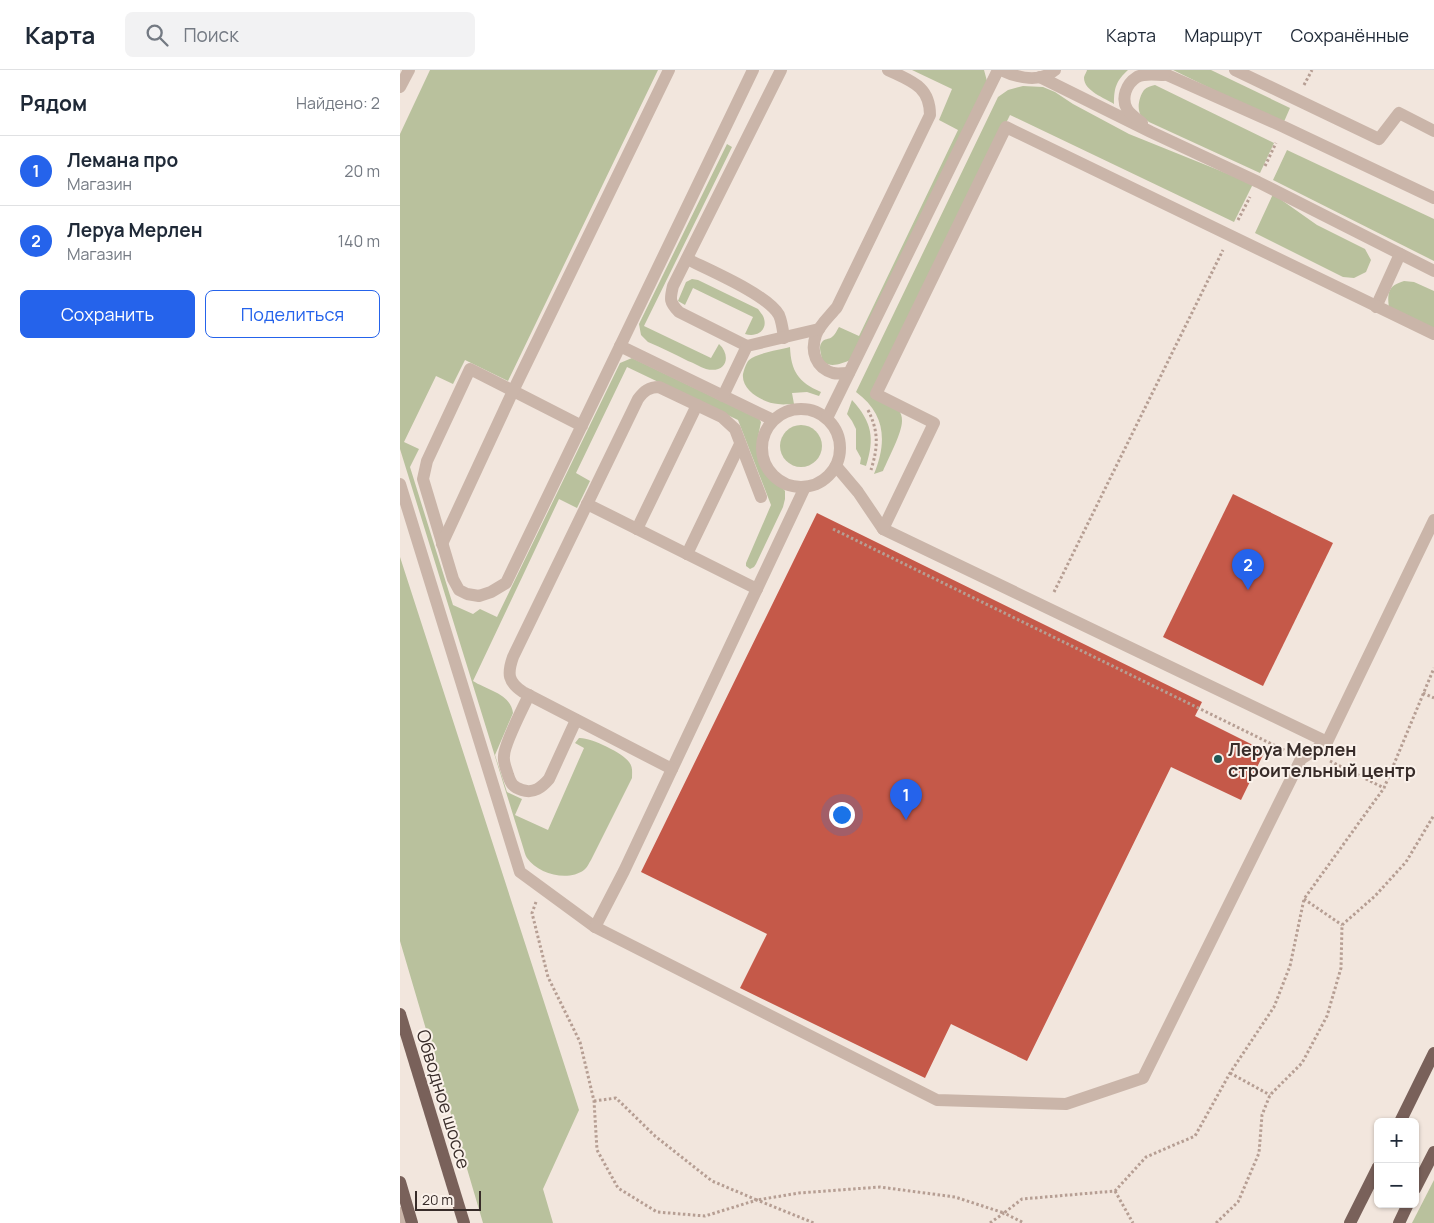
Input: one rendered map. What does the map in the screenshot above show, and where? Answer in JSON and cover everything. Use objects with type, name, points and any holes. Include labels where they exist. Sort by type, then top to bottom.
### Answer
[{"type":"main road","name":"Обводное шоссе","points":[[400,1014],[464,1223]]},
{"type":"main road","points":[[1402,1118],[1434,1054]]},
{"type":"main road","points":[[1419,1181],[1434,1152]]},
{"type":"main road","points":[[1350,1223],[1374,1175]]},
{"type":"main road","points":[[400,1182],[412,1223]]},
{"type":"main road","points":[[1398,1223],[1406,1208]]},
{"type":"lane","points":[[400,88],[409,70]]},
{"type":"lane","points":[[442,544],[513,391],[669,70]]},
{"type":"lane","points":[[582,426],[470,369],[431,453],[424,470],[423,479],[453,579],[459,590],[479,596],[506,584],[582,426],[620,346],[753,70]]},
{"type":"lane","points":[[782,70],[673,286],[670,296],[672,305],[679,312],[747,346],[819,330]]},
{"type":"lane","points":[[848,373],[835,374],[823,369],[816,361],[813,349],[816,335],[824,321],[837,307],[930,115],[930,104],[925,93],[916,84],[888,70]]},
{"type":"lane","points":[[827,418],[1000,70],[1014,76],[1031,79],[1050,74],[1055,70]]},
{"type":"lane","points":[[1235,70],[1379,139],[1399,113],[1434,131]]},
{"type":"lane","points":[[1151,132],[1128,110],[1124,98],[1127,87],[1137,77],[1162,72],[1433,195]]},
{"type":"lane","points":[[1040,77],[1258,182],[1434,271]]},
{"type":"lane","points":[[883,529],[934,424],[876,394],[1006,127],[1434,334]]},
{"type":"lane","points":[[1376,307],[1400,254]]},
{"type":"lane","points":[[687,259],[768,302],[780,317],[784,338]]},
{"type":"lane","points":[[620,346],[773,420]]},
{"type":"lane","points":[[723,396],[747,346]]},
{"type":"lane","points":[[672,768],[576,720],[514,686],[509,668],[638,399],[644,391],[652,387],[659,387],[722,417],[729,423],[735,429],[761,497]]},
{"type":"lane","points":[[637,529],[697,405]]},
{"type":"lane","points":[[803,408],[816,411],[827,418],[835,428],[840,440],[840,453],[836,466],[828,476],[817,484],[805,487],[792,486],[780,482],[770,473],[764,462],[761,449],[763,436],[769,424],[778,415],[790,410],[803,408]]},
{"type":"lane","points":[[687,554],[740,444]]},
{"type":"lane","points":[[836,466],[858,492],[883,529],[1327,742]]},
{"type":"lane","points":[[400,484],[520,872],[595,927],[937,1100],[1066,1104],[1142,1078],[1301,759],[1327,742],[1434,520]]},
{"type":"lane","points":[[595,927],[805,487]]},
{"type":"lane","points":[[587,504],[757,589]]},
{"type":"lane","points":[[529,695],[504,750],[505,764],[512,785],[517,789],[526,792],[535,791],[549,779],[576,720]]},
{"type":"lane","points":[[400,1212],[406,1223]]},
{"type":"path","points":[[1297,100],[1312,70]]},
{"type":"path","points":[[1036,629],[1284,127]]},
{"type":"path","points":[[865,406],[874,423],[876,436],[876,448],[871,470]]},
{"type":"path","points":[[833,529],[1301,759],[1329,761],[1384,788],[1434,668]]},
{"type":"path","points":[[1423,693],[1434,698]]},
{"type":"path","points":[[1216,1223],[1238,1202],[1242,1194],[1259,1153],[1262,1115],[1270,1095],[1302,1063],[1327,1016],[1341,968],[1342,924],[1374,896],[1406,862],[1434,815]]},
{"type":"path","points":[[541,888],[532,913],[548,977],[580,1042],[594,1101],[597,1150],[618,1188],[657,1212],[704,1216],[757,1200],[814,1223]]},
{"type":"path","points":[[1304,899],[1342,924]]},
{"type":"path","points":[[1230,1074],[1270,1095]]},
{"type":"path","points":[[1115,1191],[1133,1223]]},
{"type":"path","points":[[990,1223],[1004,1213],[1024,1223]]},
{"type":"green space","points":[[430,70],[658,70],[508,381],[465,360],[453,384],[436,376],[404,442],[419,449],[410,467],[453,605],[473,614],[480,609],[497,617],[620,363],[632,358],[759,419],[761,422],[757,442],[758,454],[767,473],[785,491],[783,507],[756,564],[750,569],[746,566],[746,563],[771,505],[738,420],[627,367],[576,473],[590,481],[577,508],[559,499],[473,681],[508,701],[513,713],[495,755],[507,792],[522,799],[515,815],[548,830],[584,748],[575,743],[579,738],[606,746],[626,758],[630,764],[632,778],[587,867],[577,874],[562,876],[546,872],[532,864],[527,858],[526,855],[400,449],[400,134]]},
{"type":"green space","points":[[912,70],[984,70],[987,81],[850,360],[837,365],[828,364],[822,359],[821,344],[824,340],[831,338],[839,327],[859,336],[958,130],[939,120],[952,89]]},
{"type":"green space","points":[[1087,70],[1128,70],[1116,85],[1114,104],[1087,87],[1084,78]]},
{"type":"green space","points":[[1173,70],[1211,70],[1290,108],[1283,124]]},
{"type":"green space","points":[[1155,85],[1274,143],[1260,173],[1143,118],[1139,107],[1141,96],[1145,89]]},
{"type":"green space","points":[[1023,86],[1043,87],[1055,92],[1073,104],[1129,134],[1253,184],[1234,222],[1010,115],[872,396],[898,409],[902,421],[897,439],[883,471],[874,474],[881,451],[881,429],[873,410],[856,392],[998,97],[1008,90]]},
{"type":"green space","points":[[727,144],[732,147],[644,326],[711,358],[719,344],[723,349],[726,359],[722,366],[713,370],[706,369],[648,342],[641,335],[639,324]]},
{"type":"green space","points":[[1287,150],[1434,219],[1434,261],[1273,180]]},
{"type":"green space","points":[[1273,194],[1317,225],[1365,249],[1371,260],[1366,272],[1354,278],[1343,277],[1255,233]]},
{"type":"green space","points":[[692,279],[698,280],[758,309],[763,316],[765,325],[761,331],[754,335],[745,334],[753,317],[693,288],[685,305],[678,301],[686,282]]},
{"type":"green space","points":[[1404,281],[1414,282],[1434,291],[1434,332],[1389,308],[1388,298],[1390,290],[1395,285]]},
{"type":"green space","points":[[790,347],[792,363],[797,375],[801,380],[821,392],[819,396],[807,392],[792,393],[794,404],[772,403],[760,399],[750,391],[743,380],[743,374],[748,361],[763,354]]},
{"type":"green space","points":[[852,400],[864,416],[870,431],[871,439],[866,466],[860,464],[861,458],[856,449],[856,429],[847,414]]},
{"type":"green space","points":[[801,425],[816,431],[822,446],[816,461],[801,467],[786,461],[780,446],[786,431]]},
{"type":"green space","points":[[400,557],[579,1110],[543,1189],[553,1223],[483,1223],[400,941]]},
{"type":"green space","points":[[1434,1180],[1434,1223],[1412,1223]]},
{"type":"building","points":[[1233,494],[1333,543],[1263,686],[1163,637]]},
{"type":"building","points":[[817,513],[1202,702],[1195,716],[1265,751],[1241,800],[1171,767],[1027,1061],[951,1024],[925,1078],[740,988],[767,934],[641,872]]},
{"type":"place","name":"Леруа Мерлен","points":[[1248,590]]},
{"type":"place","name":"Леруа Мерлен строительный центр","points":[[1218,759]]},
{"type":"place","name":"Лемана про","points":[[906,820]]}]
